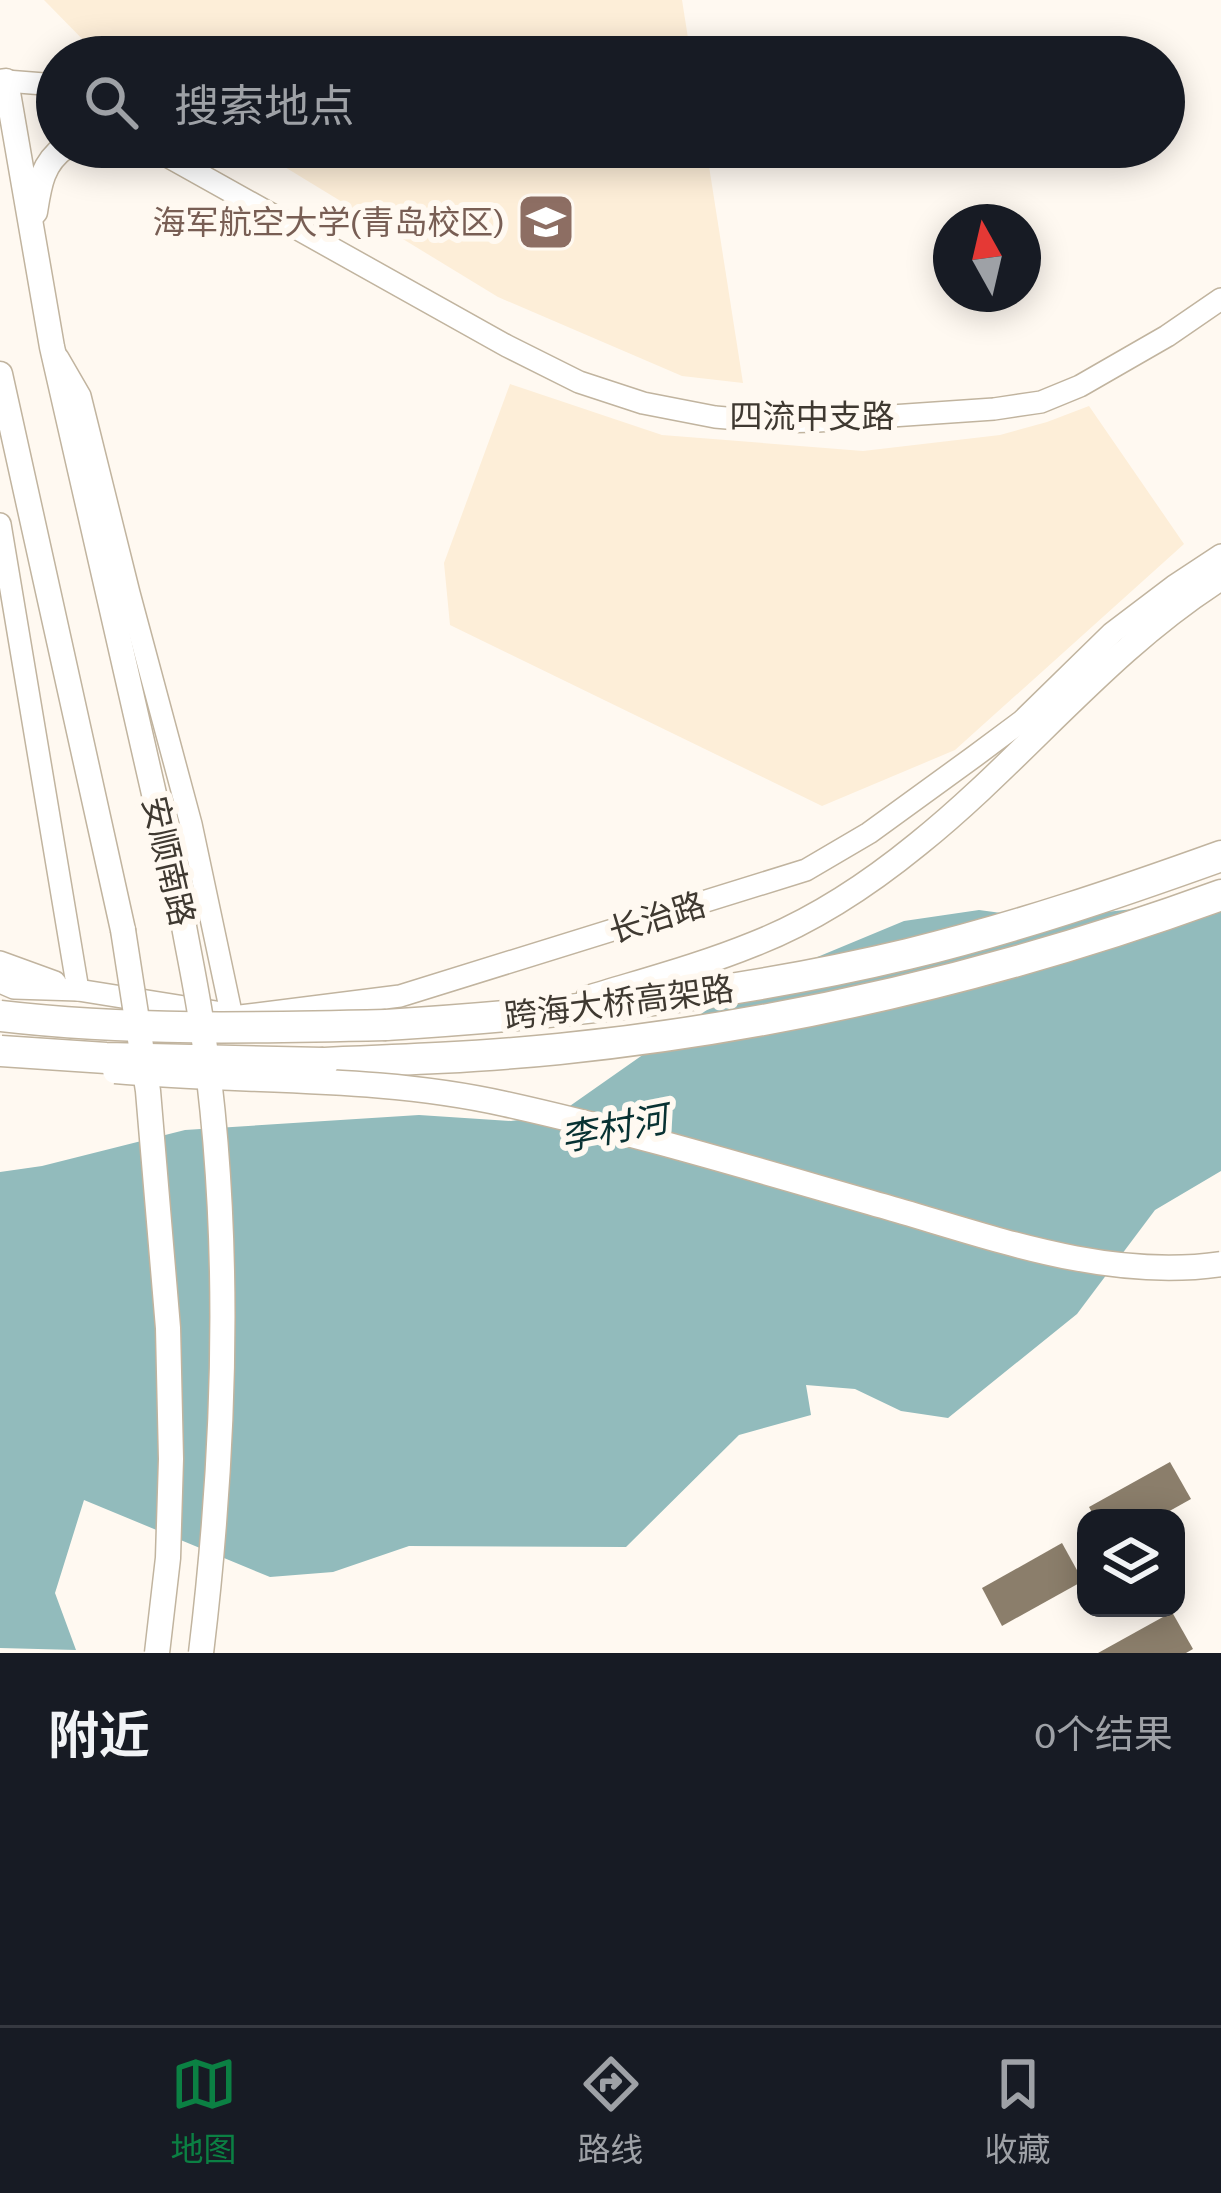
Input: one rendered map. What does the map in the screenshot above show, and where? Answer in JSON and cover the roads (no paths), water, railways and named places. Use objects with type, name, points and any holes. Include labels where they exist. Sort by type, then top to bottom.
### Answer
[{"type":"highway","name":"跨海大桥高架路","points":[[0,1016],[99,1024],[278,1028],[528,1016],[728,989],[905,955],[996,931],[1221,856]]},
{"type":"highway","name":"跨海大桥高架路","points":[[1,1051],[323,1063],[559,1049],[740,1024],[890,995],[1027,958],[1221,895]]},
{"type":"main road","name":"安顺南路","points":[[3,81],[52,347],[183,920],[210,1090],[222,1337],[212,1560],[201,1653]]},
{"type":"main road","points":[[32,232],[46,168]]},
{"type":"main road","name":"安顺南路","points":[[0,374],[123,930],[148,1090],[168,1328],[171,1460],[168,1558],[157,1653]]},
{"type":"main road","points":[[528,1016],[757,943],[881,873],[921,842],[1110,664],[1221,578]]},
{"type":"main road","points":[[1,1051],[57,1066],[179,1077],[387,1085],[450,1093],[646,1138],[1041,1251],[1154,1268],[1221,1264]]},
{"type":"street","points":[[3,81],[36,83]]},
{"type":"street","name":"四流中支路","points":[[186,168],[579,382],[643,403],[715,417],[818,422],[1041,402],[1167,336],[1221,298]]},
{"type":"street","points":[[52,347],[80,396],[191,824],[232,1017]]},
{"type":"street","points":[[0,524],[78,990],[0,962]]},
{"type":"street","name":"长治路","points":[[0,982],[14,988],[78,990],[235,1015],[232,1017],[400,996],[806,870],[869,833],[1006,733],[1112,633],[1221,555]]},
{"type":"water","name":"李村河","points":[[1221,889],[1221,1171],[1155,1210],[1077,1314],[948,1418],[901,1411],[855,1389],[806,1385],[811,1415],[739,1435],[626,1547],[409,1546],[333,1572],[270,1577],[84,1500],[55,1593],[76,1650],[0,1648],[0,1172],[185,1130],[419,1115],[511,1121],[557,1115],[731,993],[904,921],[979,910],[1045,919],[1203,901]]},
{"type":"place","name":"海军航空大学(青岛校区)","points":[[546,222]]}]
